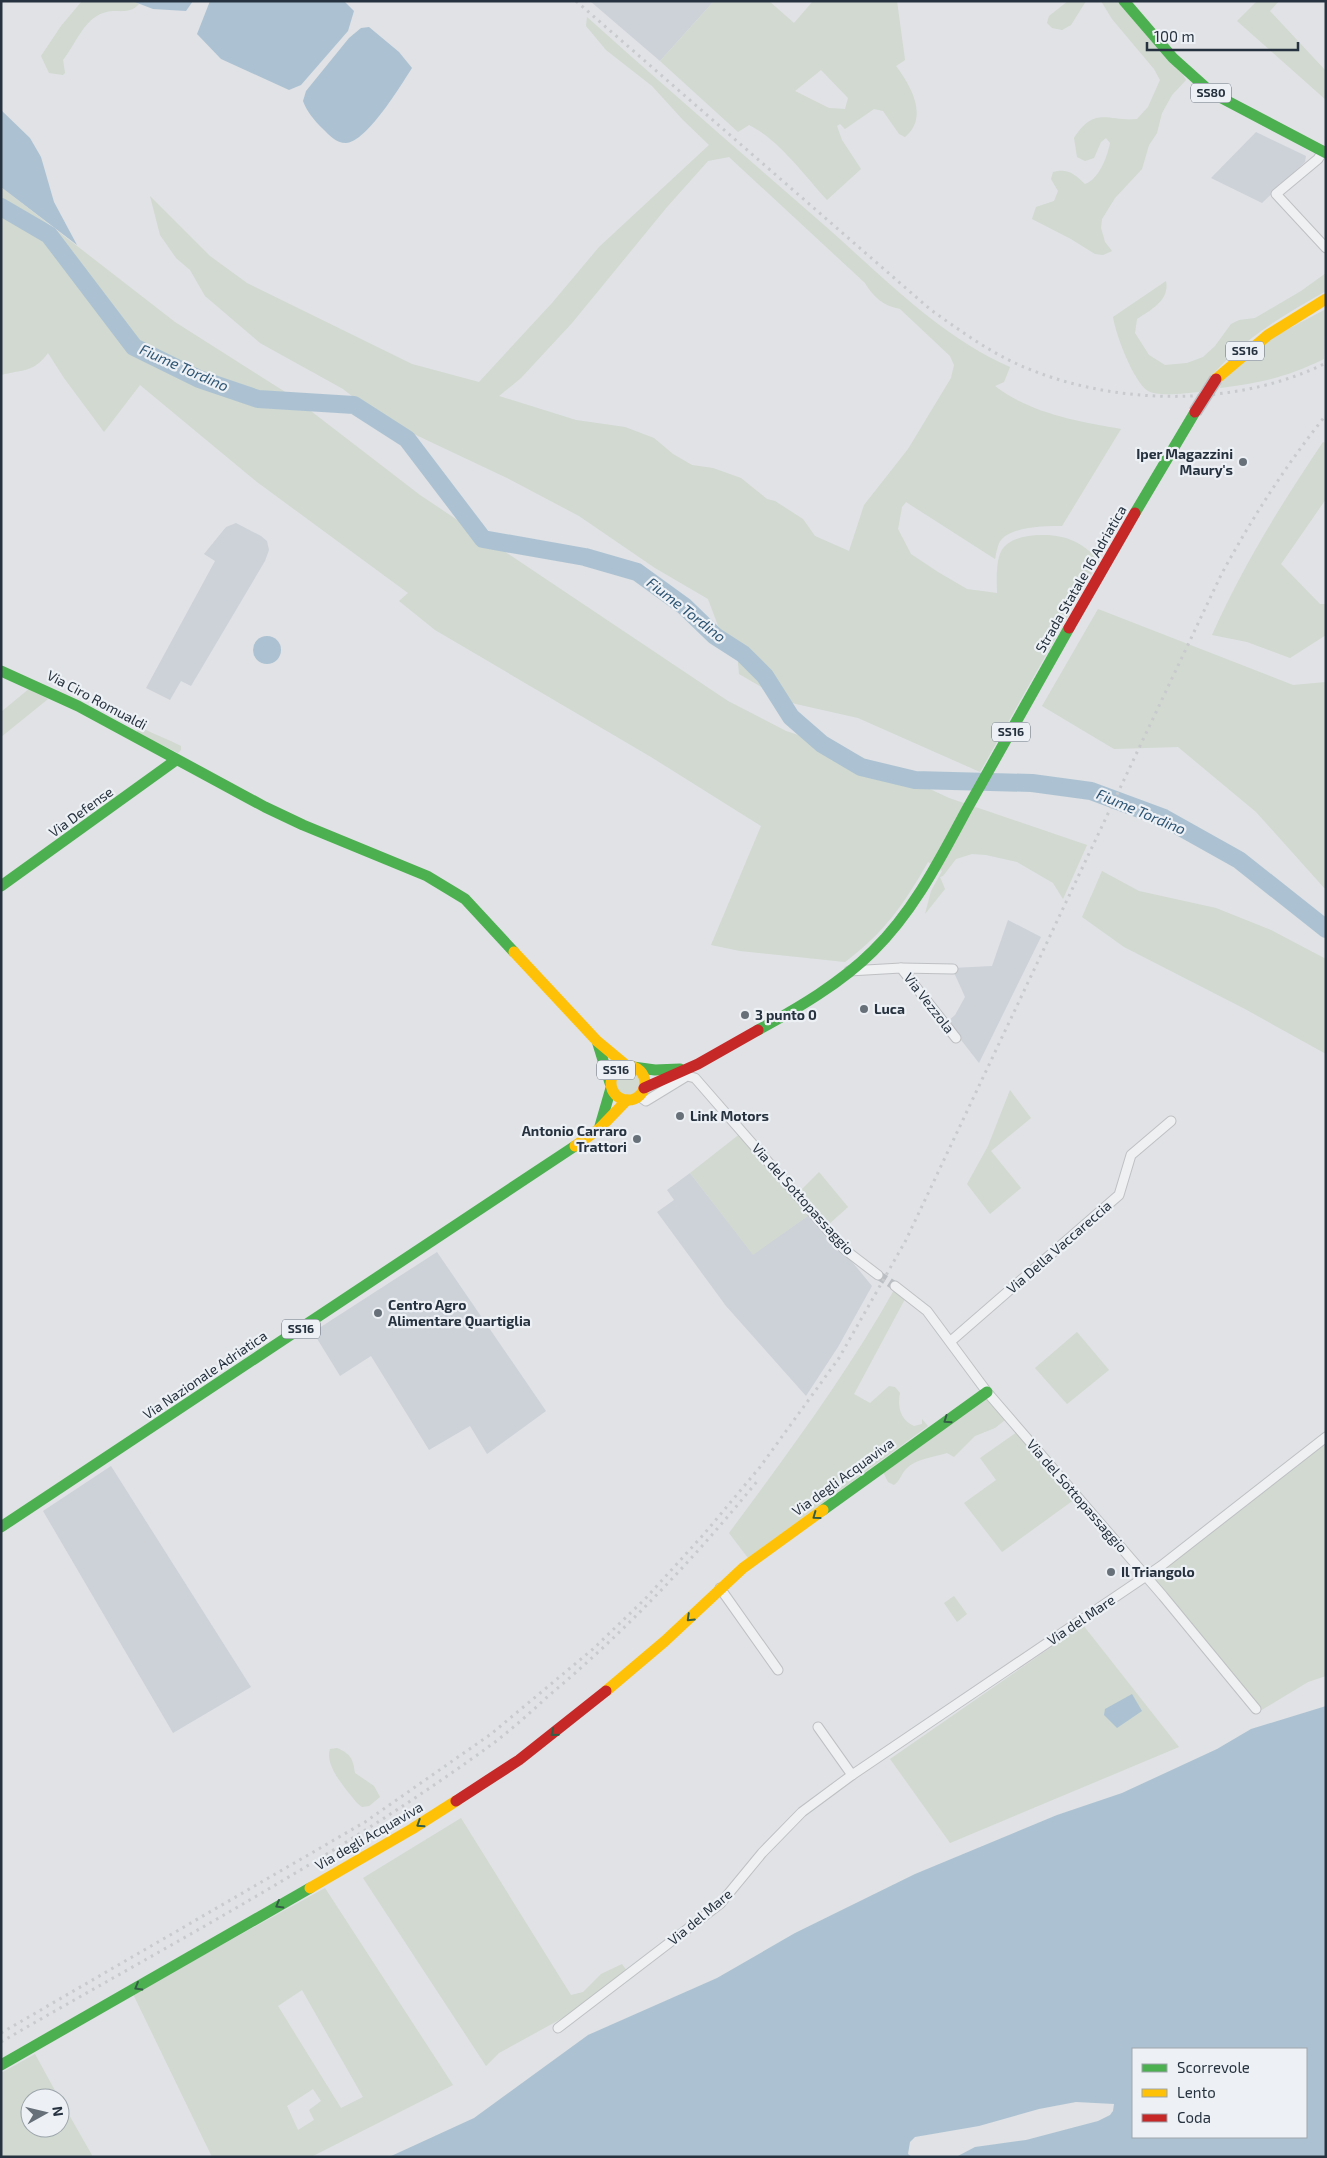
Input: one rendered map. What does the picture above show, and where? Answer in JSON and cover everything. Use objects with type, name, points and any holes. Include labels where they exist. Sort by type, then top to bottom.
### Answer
[{"type":"main road","name":"SS80","points":[[1124,1],[1173,58],[1212,93],[1324,152]]},
{"type":"main road","name":"Strada Statale 16 Adriatica","points":[[849,971],[905,916],[935,867],[1087,597],[1216,379],[1242,353],[1278,327],[1326,299]]},
{"type":"main road","name":"Via Ciro Romualdi","points":[[1,671],[35,684],[176,760],[303,825],[412,868],[445,884],[465,899],[597,1041]]},
{"type":"main road","name":"Via Defense","points":[[1,886],[176,760]]},
{"type":"main road","name":"SS16","points":[[611,1086],[617,1097],[626,1100],[790,1012],[849,971]]},
{"type":"main road","points":[[597,1041],[630,1066]]},
{"type":"main road","points":[[597,1041],[606,1064],[611,1086]]},
{"type":"main road","name":"SS16","points":[[599,1129],[617,1069],[630,1066],[655,1070],[686,1069]]},
{"type":"main road","name":"SS16","points":[[630,1066],[643,1076],[641,1092]]},
{"type":"main road","name":"Via Nazionale Adriatica","points":[[1,1527],[538,1172],[599,1129],[626,1100]]},
{"type":"main road","name":"Via degli Acquaviva","points":[[1,2065],[412,1829],[519,1760],[592,1703],[665,1641],[743,1568],[987,1392]]},
{"type":"street","points":[[1324,152],[1276,194],[1326,248]]},
{"type":"street","name":"Via Vezzola","points":[[849,971],[902,968],[953,969]]},
{"type":"street","name":"Via Vezzola","points":[[902,968],[956,1038]]},
{"type":"street","name":"Via del Sottopassaggio","points":[[641,1092],[646,1101],[687,1076],[695,1078],[844,1249],[878,1276]]},
{"type":"street","name":"Via Della Vaccareccia","points":[[951,1340],[1119,1195],[1130,1154],[1170,1121]]},
{"type":"street","name":"Via del Sottopassaggio","points":[[895,1286],[927,1311],[951,1340],[987,1392],[1147,1576],[1256,1709]]},
{"type":"street","name":"Via del Mare","points":[[558,2028],[720,1904],[762,1853],[802,1812],[852,1775],[1147,1576],[1326,1437]]},
{"type":"street","points":[[720,1588],[778,1670]]},
{"type":"street","points":[[818,1727],[852,1775]]},
{"type":"shaded area","points":[[82,1],[132,1],[139,4],[131,10],[108,12],[96,16],[85,27],[63,60],[65,73],[63,75],[49,73],[41,56],[61,26]]},
{"type":"shaded area","points":[[590,1],[714,1],[660,61]]},
{"type":"shaded area","points":[[714,1],[769,1],[794,23],[813,1],[897,1],[905,60],[896,66],[912,92],[917,111],[916,120],[912,129],[905,137],[899,134],[883,111],[874,109],[845,129],[840,124],[837,126],[842,140],[861,169],[827,200],[791,159],[770,139],[749,125],[738,132],[660,61]],"holes":[[[821,70],[848,98],[845,109],[829,108],[795,91]]]},
{"type":"shaded area","points":[[1068,1],[1086,1],[1071,25],[1062,30],[1052,28],[1047,23],[1049,16]]},
{"type":"shaded area","points":[[1101,1],[1124,1],[1173,58],[1186,80],[1172,95],[1162,113],[1157,133],[1149,145],[1142,169],[1115,198],[1102,219],[1101,228],[1105,242],[1112,251],[1103,255],[1095,254],[1032,219],[1036,207],[1054,201],[1058,191],[1051,179],[1053,172],[1067,171],[1085,184],[1094,178],[1102,167],[1110,143],[1106,138],[1101,142],[1094,158],[1085,161],[1077,157],[1074,138],[1082,128],[1096,118],[1102,117],[1137,119],[1148,107],[1160,80],[1154,69],[1112,19]]},
{"type":"shaded area","points":[[1257,1],[1279,1],[1270,11],[1326,71],[1326,100],[1237,21]]},
{"type":"shaded area","points":[[587,17],[912,304],[959,339],[1010,367],[1004,382],[995,386],[1008,395],[1039,410],[1088,423],[1121,429],[1062,526],[1027,528],[1010,533],[999,543],[995,559],[906,502],[902,507],[898,529],[911,554],[967,589],[997,593],[997,569],[1001,551],[1010,542],[1027,536],[1046,535],[1075,541],[1100,559],[980,772],[858,718],[787,702],[739,674],[736,640],[720,631],[708,599],[655,568],[579,516],[507,478],[380,418],[343,389],[260,343],[205,296],[190,270],[176,258],[160,235],[150,196],[210,256],[247,283],[412,364],[479,382],[552,303],[599,247],[709,145],[652,86],[606,50],[586,26]],"holes":[[[729,157],[865,283],[880,300],[889,306],[900,309],[950,356],[954,365],[951,378],[908,449],[864,505],[849,551],[815,536],[803,519],[775,501],[767,499],[741,478],[713,468],[692,465],[673,454],[654,438],[625,427],[576,420],[499,396],[521,378],[572,323],[667,207],[708,161]]]},
{"type":"shaded area","points":[[1256,132],[1306,156],[1305,162],[1262,203],[1211,178]]},
{"type":"shaded area","points":[[1,187],[175,322],[290,395],[420,495],[728,701],[786,731],[853,753],[949,798],[1087,845],[1063,899],[1053,883],[1017,862],[972,854],[956,859],[943,876],[940,877],[945,889],[925,914],[931,891],[942,871],[928,862],[892,917],[871,940],[845,962],[740,951],[711,945],[761,826],[651,757],[435,630],[399,601],[408,593],[257,482],[140,385],[104,432],[48,353],[33,367],[1,375]]},
{"type":"shaded area","points":[[1326,273],[1326,291],[1256,334],[1226,360],[1199,392],[1165,394],[1148,391],[1142,386],[1131,368],[1121,346],[1113,317],[1166,281],[1165,294],[1158,304],[1137,319],[1135,333],[1149,355],[1165,365],[1187,363],[1203,357],[1215,346],[1231,324],[1239,320],[1255,318],[1301,291]]},
{"type":"shaded area","points":[[1326,309],[1324,359],[1274,378],[1220,388],[1222,380],[1266,341]]},
{"type":"shaded area","points":[[1323,442],[1326,443],[1326,499],[1281,564],[1320,604],[1326,604],[1326,635],[1290,658],[1247,642],[1212,635],[1236,585],[1263,536]]},
{"type":"shaded area","points":[[236,523],[267,541],[269,550],[265,561],[191,686],[181,681],[170,700],[146,688],[215,561],[204,554],[226,527]]},
{"type":"shaded area","points":[[1098,609],[1293,685],[1326,682],[1326,890],[1256,812],[1178,747],[1114,749],[1042,706]]},
{"type":"shaded area","points":[[30,688],[48,699],[1,737],[1,712]]},
{"type":"shaded area","points":[[142,728],[181,746],[181,750],[178,753],[137,732],[138,729]]},
{"type":"shaded area","points":[[1102,871],[1139,891],[1216,908],[1271,930],[1326,959],[1326,1054],[1245,1009],[1124,947],[1082,917]]},
{"type":"shaded area","points":[[1008,920],[1041,937],[979,1063],[947,1022],[955,1015],[965,997],[952,968],[992,966]]},
{"type":"shaded area","points":[[628,1070],[637,1074],[641,1083],[637,1092],[628,1096],[619,1092],[615,1083],[619,1074]]},
{"type":"shaded area","points":[[1010,1090],[1031,1118],[991,1151],[1021,1188],[990,1214],[967,1184],[988,1146]]},
{"type":"shaded area","points":[[741,1133],[812,1213],[753,1255],[690,1173]]},
{"type":"shaded area","points":[[819,1172],[848,1207],[829,1224],[801,1190]]},
{"type":"shaded area","points":[[690,1173],[753,1254],[812,1213],[872,1286],[838,1347],[806,1396],[726,1306],[657,1212],[674,1200],[667,1190]]},
{"type":"shaded area","points":[[437,1252],[546,1411],[487,1454],[470,1426],[429,1450],[371,1356],[340,1376],[313,1332]]},
{"type":"shaded area","points":[[894,1290],[905,1299],[854,1394],[870,1403],[889,1386],[895,1387],[900,1393],[899,1408],[905,1420],[914,1426],[922,1424],[922,1419],[928,1426],[748,1558],[729,1533],[836,1384]]},
{"type":"shaded area","points":[[1077,1332],[1109,1370],[1067,1404],[1035,1368]]},
{"type":"shaded area","points":[[985,1397],[1005,1420],[995,1428],[975,1436],[954,1457],[947,1453],[920,1461],[906,1469],[894,1485],[888,1482],[883,1472]]},
{"type":"shaded area","points":[[1017,1432],[1075,1499],[1002,1552],[964,1503],[996,1480],[980,1458]]},
{"type":"shaded area","points":[[1326,1442],[1326,1676],[1308,1682],[1260,1711],[1152,1577]]},
{"type":"shaded area","points":[[111,1466],[251,1687],[173,1733],[43,1511]]},
{"type":"shaded area","points":[[954,1596],[967,1614],[957,1622],[944,1603]]},
{"type":"shaded area","points":[[1083,1625],[1179,1747],[950,1843],[890,1759]]},
{"type":"shaded area","points":[[337,1748],[345,1752],[350,1758],[355,1773],[374,1786],[380,1797],[369,1806],[362,1807],[357,1803],[342,1785],[333,1770],[329,1756],[330,1749]]},
{"type":"shaded area","points":[[461,1818],[571,1995],[583,1992],[601,1974],[622,1964],[629,1974],[579,2009],[499,2053],[486,2066],[363,1878]]},
{"type":"shaded area","points":[[325,1888],[453,2085],[311,2157],[212,2157],[133,1994]],"holes":[[[302,1990],[363,2097],[341,2108],[278,2006]],[[313,2089],[321,2101],[309,2110],[314,2120],[298,2130],[287,2106]]]},
{"type":"shaded area","points":[[35,2054],[54,2088],[20,2088],[20,2138],[70,2138],[70,2117],[93,2157],[1,2157],[1,2073]]},
{"type":"water","points":[[132,1],[193,1],[186,11],[153,9]]},
{"type":"water","points":[[210,1],[344,1],[354,11],[348,31],[301,85],[289,90],[221,59],[197,34]]},
{"type":"water","points":[[369,27],[399,52],[412,68],[392,99],[364,133],[354,140],[342,143],[333,138],[320,126],[303,101],[306,91],[349,38],[361,28]]},
{"type":"water","points":[[1,110],[30,138],[41,157],[54,202],[77,245],[1,187]]},
{"type":"water","points":[[267,636],[277,640],[281,650],[277,660],[267,664],[257,660],[253,650],[257,640]]},
{"type":"water","points":[[1132,1694],[1142,1711],[1117,1728],[1104,1715],[1105,1709]]},
{"type":"water","points":[[1326,1706],[1326,2157],[389,2157],[474,2118],[588,2035],[717,1978],[795,1933],[915,1874],[1057,1815],[1122,1793],[1217,1749],[1251,1729]]},
{"type":"pier","points":[[1076,2102],[1114,2104],[1113,2111],[1110,2115],[1098,2121],[1026,2140],[975,2147],[956,2157],[912,2157],[908,2154],[910,2142],[915,2137],[979,2126],[1039,2109]]},
{"type":"waterway","name":"Fiume Tordino","points":[[1,207],[49,235],[134,347],[199,379],[258,399],[354,405],[407,439],[483,539],[585,557],[637,572],[684,606],[715,636],[743,654],[765,676],[791,717],[822,744],[861,767],[915,780],[1032,783],[1091,791],[1164,818],[1239,860],[1326,929]]},
{"type":"tunnel","points":[[878,1275],[895,1286]]},
{"type":"railway","points":[[576,1],[931,310],[982,345],[1015,363],[1051,377],[1090,388],[1130,394],[1170,396],[1211,395],[1251,388],[1290,378],[1326,363]]},
{"type":"railway","points":[[1,2033],[365,1822],[491,1734],[593,1649],[645,1599],[704,1534],[760,1467],[839,1358],[906,1240],[1221,575],[1270,492],[1326,415]]},
{"type":"railway","points":[[1,2042],[190,1935],[315,1861],[436,1784],[495,1742],[575,1673],[631,1621],[684,1566],[759,1479]]},
{"type":"traffic: fast","points":[[1124,1],[1173,58],[1212,93],[1326,153]]},
{"type":"traffic: fast","points":[[1135,513],[1195,412]]},
{"type":"traffic: fast","points":[[758,1030],[804,1004],[847,974],[873,951],[901,919],[914,902],[936,865],[1069,628]]},
{"type":"traffic: fast","points":[[1,671],[78,706],[265,807],[303,825],[427,876],[465,899],[514,952]]},
{"type":"traffic: fast","points":[[1,886],[176,760]]},
{"type":"traffic: fast","points":[[598,1044],[610,1083]]},
{"type":"traffic: fast","points":[[633,1067],[655,1070],[680,1069]]},
{"type":"traffic: fast","points":[[600,1126],[611,1088]]},
{"type":"traffic: fast","points":[[1,1527],[575,1146]]},
{"type":"traffic: fast","points":[[823,1510],[987,1392]]},
{"type":"traffic: fast","points":[[1,2065],[310,1888]]},
{"type":"traffic: slow","points":[[1216,379],[1268,335],[1326,299]]},
{"type":"traffic: slow","points":[[514,952],[597,1041],[627,1066]]},
{"type":"traffic: slow","points":[[628,1066],[635,1067],[640,1071],[644,1076],[645,1083],[644,1090],[640,1095],[635,1099],[628,1100],[621,1099],[616,1095],[612,1090],[611,1083],[612,1076],[616,1071],[621,1067],[628,1066]]},
{"type":"traffic: slow","points":[[575,1146],[599,1129],[627,1100]]},
{"type":"traffic: slow","points":[[606,1691],[665,1641],[743,1568],[823,1510]]},
{"type":"traffic: slow","points":[[310,1888],[412,1829],[456,1801]]},
{"type":"traffic: jam","points":[[1195,412],[1216,379]]},
{"type":"traffic: jam","points":[[1069,628],[1135,513]]},
{"type":"traffic: jam","points":[[644,1088],[698,1064],[758,1030]]},
{"type":"traffic: jam","points":[[456,1801],[519,1760],[606,1691]]},
{"type":"place","name":"Iper Magazzini Maury's","points":[[1243,462]]},
{"type":"place","name":"Luca","points":[[864,1009]]},
{"type":"place","name":"3 punto 0","points":[[745,1015]]},
{"type":"place","name":"Link Motors","points":[[680,1116]]},
{"type":"place","name":"Antonio Carraro Trattori","points":[[637,1139]]},
{"type":"place","name":"Centro Agro Alimentare Quartiglia","points":[[378,1313]]},
{"type":"place","name":"Il Triangolo","points":[[1111,1572]]}]
